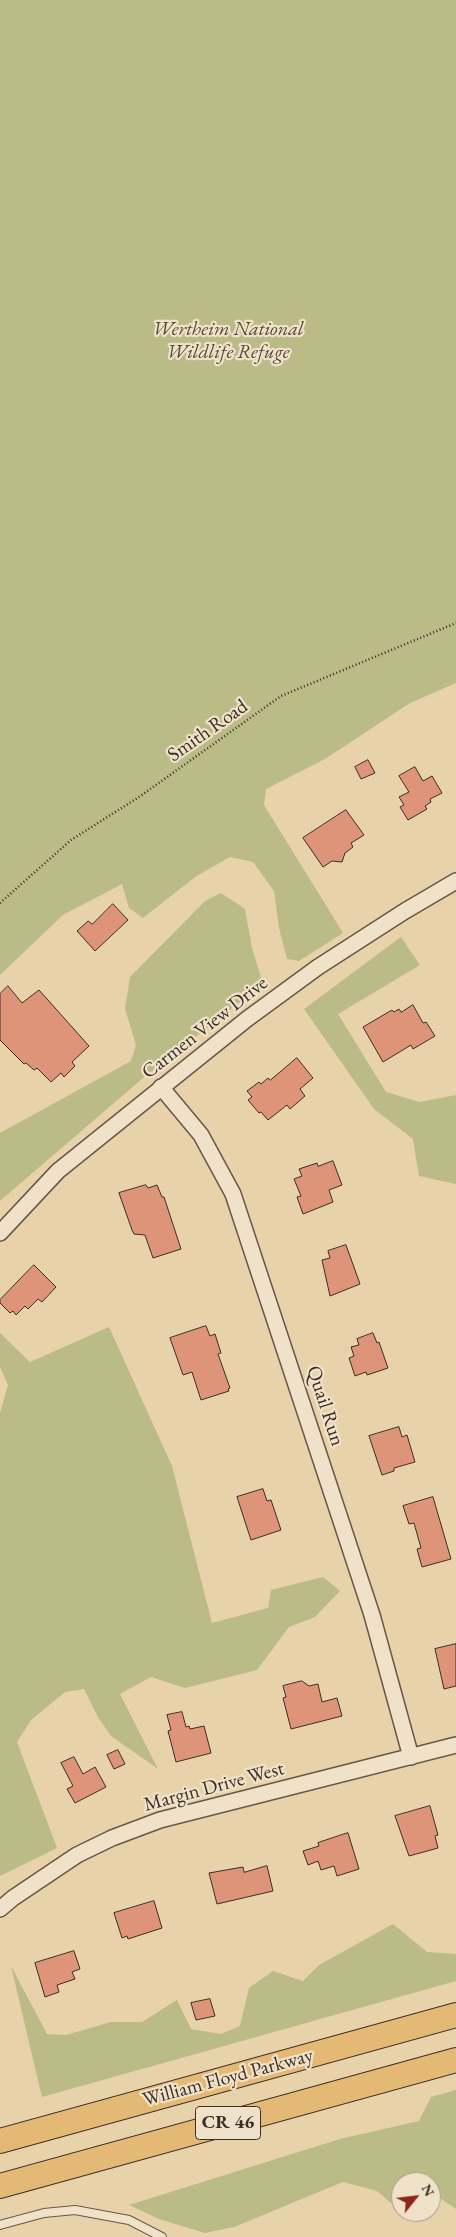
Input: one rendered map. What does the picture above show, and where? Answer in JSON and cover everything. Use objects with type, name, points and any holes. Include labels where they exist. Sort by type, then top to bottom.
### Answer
[{"type":"highway","name":"William Floyd Parkway","points":[[0,2141],[456,2015]]},
{"type":"highway","name":"CR 46","points":[[0,2186],[456,2060]]},
{"type":"street","name":"Carmen View Drive","points":[[0,1233],[58,1171],[247,1019],[318,967],[405,911],[456,881]]},
{"type":"street","name":"Quail Run","points":[[161,1087],[201,1135],[234,1194],[372,1615],[411,1757]]},
{"type":"street","name":"Margin Drive West","points":[[0,1909],[13,1898],[77,1856],[128,1832],[160,1820],[456,1745]]},
{"type":"lane","points":[[0,2226],[44,2214],[75,2210],[129,2220],[162,2237]]},
{"type":"path","name":"Smith Road","points":[[0,903],[71,840],[139,798],[281,696],[456,623]]},
{"type":"green space","name":"Wertheim National Wildlife Refuge","points":[[0,0],[456,0],[456,683],[410,703],[325,759],[266,789],[264,805],[343,933],[299,961],[287,959],[279,928],[274,891],[253,862],[230,857],[195,877],[143,918],[129,908],[122,884],[63,915],[0,975]]},
{"type":"green space","points":[[221,893],[245,909],[252,948],[263,984],[143,1078],[0,1201],[0,1133],[131,1061],[136,1045],[125,1009],[130,977],[205,901]]},
{"type":"green space","points":[[401,937],[420,965],[338,1014],[386,1092],[420,1102],[456,1095],[456,1184],[419,1176],[413,1139],[374,1109],[304,1009]]},
{"type":"green space","points":[[109,1327],[172,1466],[212,1623],[268,1608],[271,1590],[323,1577],[340,1591],[315,1617],[289,1627],[257,1670],[185,1688],[151,1677],[120,1694],[158,1769],[111,1736],[98,1717],[84,1689],[65,1692],[31,1720],[17,1742],[57,1848],[0,1876],[0,1413],[8,1385],[0,1367],[0,1333],[30,1362]]},
{"type":"green space","points":[[393,1924],[427,1952],[456,1954],[456,1981],[42,2097],[11,1966],[47,2034],[66,2035],[111,2022],[142,2022],[177,2000],[191,2029],[221,2034],[240,2026],[249,1988],[273,1971],[303,1981],[319,1965]]},
{"type":"green space","points":[[456,2090],[456,2209],[441,2199],[441,2172],[391,2172],[391,2203],[377,2191],[343,2182],[234,2227],[205,2233],[159,2219],[129,2205],[340,2139],[419,2121],[431,2097]]},
{"type":"building","points":[[368,760],[375,773],[361,779],[355,767]]},
{"type":"building","points":[[415,767],[423,781],[432,776],[442,793],[430,799],[431,802],[425,806],[427,809],[408,820],[400,807],[404,805],[399,797],[409,792],[399,776]]},
{"type":"building","points":[[346,810],[364,835],[351,843],[353,847],[345,853],[342,862],[332,861],[323,867],[303,838]]},
{"type":"building","points":[[113,904],[128,920],[95,951],[77,931],[88,921],[92,924]]},
{"type":"building","points":[[8,986],[22,1003],[39,990],[89,1046],[72,1062],[75,1066],[64,1077],[61,1073],[51,1082],[37,1068],[34,1070],[26,1063],[24,1064],[0,1040],[0,994]]},
{"type":"building","points":[[413,1005],[423,1023],[426,1022],[435,1036],[413,1049],[411,1045],[383,1062],[363,1027],[392,1010],[394,1012],[399,1009],[401,1012]]},
{"type":"building","points":[[297,1058],[313,1078],[300,1089],[305,1096],[290,1109],[287,1105],[268,1120],[248,1100],[252,1097],[247,1091],[259,1082],[261,1084],[268,1078],[270,1080]]},
{"type":"building","points":[[333,1161],[342,1185],[329,1190],[333,1202],[303,1214],[297,1197],[301,1196],[294,1179],[302,1176],[299,1169],[317,1163],[318,1166]]},
{"type":"building","points":[[146,1185],[148,1188],[157,1185],[162,1197],[164,1197],[181,1249],[153,1258],[145,1235],[134,1234],[119,1193]]},
{"type":"building","points":[[346,1245],[360,1284],[330,1296],[322,1260],[330,1258],[328,1251]]},
{"type":"building","points":[[34,1265],[56,1287],[42,1302],[38,1299],[28,1309],[25,1306],[16,1315],[13,1311],[10,1313],[0,1303],[0,1300]]},
{"type":"building","points":[[206,1326],[210,1336],[215,1334],[221,1353],[218,1354],[230,1388],[228,1389],[229,1391],[201,1400],[192,1372],[183,1375],[170,1338]]},
{"type":"building","points":[[373,1333],[377,1343],[379,1342],[388,1368],[367,1375],[366,1372],[355,1376],[349,1358],[354,1356],[351,1347],[359,1345],[357,1339]]},
{"type":"building","points":[[399,1427],[402,1437],[407,1435],[415,1462],[394,1468],[394,1471],[382,1475],[369,1436]]},
{"type":"building","points":[[263,1489],[267,1501],[271,1500],[281,1530],[251,1540],[237,1497]]},
{"type":"building","points":[[433,1497],[451,1559],[422,1567],[417,1549],[421,1548],[414,1523],[409,1524],[403,1506]]},
{"type":"building","points":[[456,1644],[456,1686],[444,1689],[435,1649]]},
{"type":"building","points":[[302,1681],[309,1686],[318,1684],[322,1702],[337,1698],[342,1716],[291,1729],[283,1698],[286,1697],[283,1686]]},
{"type":"building","points":[[182,1712],[186,1727],[189,1726],[190,1729],[204,1726],[211,1753],[176,1762],[168,1731],[171,1730],[167,1715]]},
{"type":"building","points":[[118,1750],[125,1764],[114,1769],[107,1755]]},
{"type":"building","points":[[74,1757],[83,1774],[95,1767],[106,1787],[75,1803],[67,1789],[73,1786],[61,1763]]},
{"type":"building","points":[[430,1806],[438,1835],[435,1836],[438,1848],[409,1856],[395,1816]]},
{"type":"building","points":[[348,1833],[359,1869],[337,1876],[334,1866],[321,1870],[318,1861],[308,1865],[303,1851],[319,1846],[318,1843]]},
{"type":"building","points":[[267,1866],[273,1891],[217,1904],[209,1873],[243,1867],[244,1872]]},
{"type":"building","points":[[154,1901],[162,1928],[128,1939],[127,1936],[122,1938],[114,1913]]},
{"type":"building","points":[[74,1951],[80,1969],[72,1972],[75,1979],[57,1985],[59,1992],[45,1997],[35,1963]]},
{"type":"building","points":[[210,1999],[215,2016],[196,2020],[191,2003]]}]
